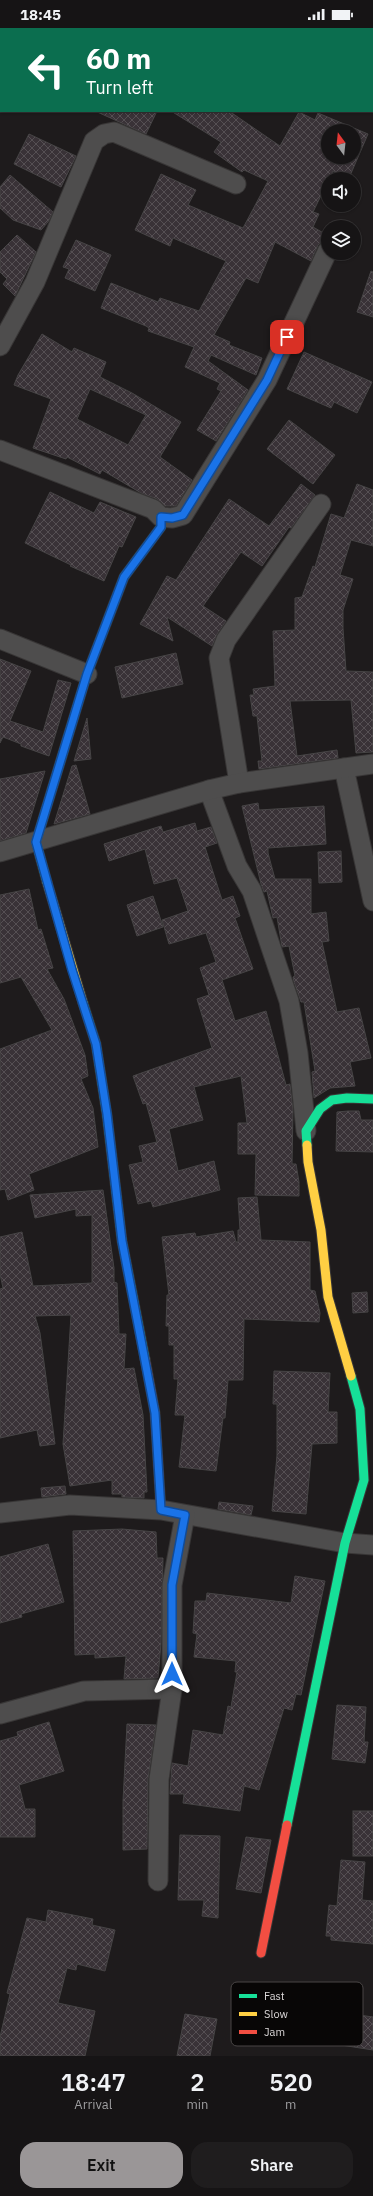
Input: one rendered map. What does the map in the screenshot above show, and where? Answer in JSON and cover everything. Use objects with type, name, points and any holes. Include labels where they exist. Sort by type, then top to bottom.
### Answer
[{"type":"street","points":[[0,346],[35,282],[94,141],[104,134],[114,132],[236,184]]},
{"type":"street","points":[[0,450],[153,509],[161,517],[172,518],[183,515],[267,380],[323,260]]},
{"type":"street","points":[[239,783],[219,658],[226,640],[321,504]]},
{"type":"street","points":[[161,517],[161,527],[124,577],[87,674],[36,842],[72,970],[96,1044],[107,1114],[122,1241],[155,1413],[161,1510]]},
{"type":"street","points":[[0,639],[87,674]]},
{"type":"street","points":[[0,852],[209,790],[239,783],[373,764]]},
{"type":"street","points":[[344,768],[373,901]]},
{"type":"street","points":[[209,790],[237,866],[252,891],[289,1001],[298,1053],[308,1162],[321,1230],[328,1297],[360,1409],[364,1480],[345,1543],[261,1953]]},
{"type":"street","points":[[306,1131],[320,1109],[332,1100],[346,1098],[373,1099]]},
{"type":"street","points":[[0,1513],[70,1505],[161,1510],[345,1543],[373,1545]]},
{"type":"street","points":[[158,1881],[159,1779],[172,1689],[172,1585],[185,1515]]},
{"type":"street","points":[[0,1714],[84,1690],[172,1689]]},
{"type":"building","points":[[97,112],[157,112],[146,134]]},
{"type":"building","points":[[173,112],[230,112],[280,146],[299,112],[315,120],[318,113],[344,124],[321,124],[321,164],[355,164],[352,172],[321,172],[321,196],[313,212],[319,214],[313,227],[321,232],[321,242],[311,261],[275,242],[258,283],[246,278],[214,335],[230,342],[229,345],[262,358],[256,375],[211,355],[208,361],[248,390],[216,441],[197,430],[221,391],[217,389],[220,383],[185,367],[194,347],[148,331],[149,328],[146,326],[101,308],[111,283],[158,302],[160,298],[199,311],[226,261],[173,238],[170,246],[135,230],[161,174],[196,190],[188,205],[243,228],[268,181],[244,170],[242,172],[214,152],[221,142]]},
{"type":"building","points":[[361,131],[368,134],[361,150]]},
{"type":"building","points":[[29,134],[76,156],[61,187],[14,164]]},
{"type":"building","points":[[10,175],[53,212],[48,222],[41,230],[13,220],[0,208],[0,187]]},
{"type":"building","points":[[17,235],[36,252],[15,296],[3,284],[7,279],[0,272],[0,252]]},
{"type":"building","points":[[76,240],[111,255],[95,291],[65,278],[69,269],[63,267]]},
{"type":"building","points":[[371,271],[373,272],[373,317],[357,312]]},
{"type":"building","points":[[42,334],[72,352],[74,348],[106,362],[100,377],[132,393],[181,422],[160,457],[192,480],[176,506],[165,506],[157,499],[141,493],[102,470],[100,474],[67,457],[66,459],[33,448],[51,399],[14,385],[18,375]],"holes":[[[90,389],[146,415],[128,445],[77,419]]]},
{"type":"building","points":[[304,352],[372,382],[357,413],[334,402],[331,408],[287,389]]},
{"type":"building","points":[[289,420],[335,455],[313,484],[267,449]]},
{"type":"building","points":[[301,484],[315,495],[291,528],[289,527],[262,566],[241,552],[203,606],[226,621],[217,634],[212,646],[167,617],[173,641],[140,624],[167,576],[176,580],[229,499],[269,526]]},
{"type":"building","points":[[357,484],[373,490],[373,546],[351,540],[340,575],[353,579],[343,610],[343,628],[346,671],[373,672],[373,752],[356,753],[351,700],[290,701],[297,756],[337,750],[338,758],[259,769],[258,761],[262,761],[257,716],[253,716],[250,695],[254,695],[253,689],[275,686],[273,631],[295,630],[295,598],[302,597],[313,566],[315,567],[331,514],[344,518]]},
{"type":"building","points":[[50,492],[94,513],[100,502],[136,517],[122,547],[119,546],[104,581],[70,566],[71,565],[25,543]]},
{"type":"building","points":[[176,653],[183,684],[122,698],[115,667]]},
{"type":"building","points":[[0,659],[31,671],[10,721],[43,732],[58,680],[71,683],[49,756],[21,746],[21,744],[3,737],[0,743]]},
{"type":"building","points":[[87,718],[91,759],[74,761]]},
{"type":"building","points":[[76,765],[90,814],[54,824],[72,766]]},
{"type":"building","points":[[45,771],[26,833],[0,841],[0,779]]},
{"type":"building","points":[[258,803],[259,810],[324,806],[326,844],[268,848],[268,853],[275,879],[311,879],[311,914],[326,912],[329,941],[322,942],[337,1012],[359,1008],[371,1058],[350,1062],[355,1086],[330,1088],[314,1098],[312,1072],[315,1071],[304,1002],[301,1002],[294,982],[293,977],[295,976],[289,946],[282,947],[277,917],[273,918],[267,891],[264,892],[261,884],[242,806]]},
{"type":"building","points":[[195,823],[197,831],[211,827],[217,843],[205,847],[222,900],[233,896],[240,916],[235,918],[253,969],[222,980],[235,1021],[266,1011],[286,1085],[290,1084],[293,1110],[292,1164],[296,1164],[299,1182],[299,1196],[255,1195],[256,1154],[238,1154],[238,1123],[247,1123],[241,1076],[194,1087],[203,1120],[169,1129],[178,1171],[214,1161],[220,1190],[153,1207],[151,1201],[138,1204],[129,1165],[143,1162],[139,1146],[157,1142],[146,1103],[143,1104],[133,1076],[212,1048],[197,999],[209,995],[200,968],[216,962],[206,933],[169,944],[162,920],[188,911],[177,878],[154,884],[145,849],[109,861],[104,844],[161,826],[163,832]]},
{"type":"building","points":[[341,851],[342,882],[319,883],[318,852]]},
{"type":"building","points":[[29,889],[38,930],[41,929],[53,968],[47,969],[64,999],[85,1055],[88,1076],[81,1079],[93,1108],[98,1147],[29,1174],[34,1190],[8,1200],[5,1189],[0,1190],[0,1049],[52,1030],[21,977],[0,983],[0,895]]},
{"type":"building","points":[[153,896],[163,927],[137,936],[127,905]]},
{"type":"building","points":[[359,1111],[361,1120],[373,1120],[373,1152],[336,1151],[337,1112]]},
{"type":"building","points":[[103,1190],[114,1268],[114,1282],[117,1283],[119,1334],[126,1334],[124,1369],[134,1368],[143,1415],[147,1492],[144,1492],[144,1498],[122,1497],[122,1494],[112,1494],[112,1480],[70,1486],[63,1444],[71,1315],[35,1316],[40,1333],[55,1444],[40,1446],[37,1430],[0,1438],[0,1289],[3,1288],[0,1274],[0,1237],[22,1232],[33,1286],[92,1283],[92,1215],[76,1216],[76,1209],[35,1218],[30,1195]]},
{"type":"building","points":[[257,1197],[261,1240],[310,1242],[310,1290],[315,1291],[320,1313],[319,1322],[244,1319],[243,1380],[228,1380],[225,1418],[223,1418],[216,1471],[179,1467],[185,1415],[175,1415],[178,1379],[174,1379],[174,1345],[169,1345],[169,1326],[166,1326],[167,1295],[169,1295],[162,1237],[195,1233],[196,1237],[233,1231],[236,1242],[238,1242],[238,1230],[240,1230],[238,1198]]},
{"type":"building","points":[[367,1292],[368,1312],[353,1313],[352,1293]]},
{"type":"building","points":[[274,1371],[330,1373],[328,1412],[337,1412],[337,1443],[312,1444],[306,1514],[272,1511],[277,1455],[277,1404],[273,1404]]},
{"type":"building","points":[[65,1486],[66,1494],[42,1497],[41,1488]]},
{"type":"building","points":[[219,1502],[253,1506],[251,1515],[218,1509]]},
{"type":"building","points":[[122,1529],[156,1532],[157,1558],[163,1558],[161,1643],[158,1678],[124,1679],[126,1656],[95,1658],[95,1654],[75,1655],[73,1531]]},
{"type":"building","points":[[48,1544],[64,1602],[21,1614],[22,1617],[0,1623],[0,1557]]},
{"type":"building","points":[[295,1576],[325,1581],[301,1695],[296,1694],[292,1710],[284,1708],[259,1790],[244,1786],[240,1811],[183,1803],[184,1794],[170,1794],[172,1763],[188,1766],[193,1730],[223,1735],[228,1706],[231,1707],[237,1672],[235,1672],[236,1661],[194,1657],[197,1634],[193,1633],[195,1601],[206,1601],[207,1593],[291,1603]]},
{"type":"building","points":[[337,1705],[366,1707],[364,1742],[368,1742],[365,1763],[332,1759]]},
{"type":"building","points":[[49,1722],[64,1771],[19,1785],[25,1809],[35,1809],[35,1837],[0,1837],[0,1741],[18,1736],[17,1732]]},
{"type":"building","points":[[127,1724],[156,1725],[148,1779],[147,1849],[123,1850],[123,1801]]},
{"type":"building","points":[[353,1811],[373,1811],[373,1856],[353,1856]]},
{"type":"building","points":[[180,1835],[220,1836],[218,1918],[202,1916],[204,1900],[178,1900]]},
{"type":"building","points":[[246,1837],[271,1840],[261,1893],[236,1889]]},
{"type":"building","points":[[341,1860],[365,1862],[362,1900],[373,1901],[373,1944],[331,1940],[331,1936],[326,1936],[329,1905],[337,1906]]},
{"type":"building","points":[[48,1910],[93,1919],[92,1925],[115,1930],[105,1971],[77,1964],[76,1970],[67,1968],[58,2003],[95,2011],[85,2056],[0,2056],[0,2037],[10,1994],[7,1993],[27,1918],[46,1922]]},
{"type":"building","points":[[185,2014],[217,2019],[210,2056],[177,2056]]},
{"type":"building","points":[[363,2016],[373,2017],[373,2050],[347,2046],[363,2046]]},
{"type":"traffic: fast","points":[[47,882],[36,842],[87,674],[124,577],[161,527],[161,517]]},
{"type":"traffic: fast","points":[[83,1003],[96,1044],[107,1115],[122,1241],[145,1359]]},
{"type":"traffic: fast","points":[[307,1145],[306,1131],[320,1109],[332,1100],[347,1098],[373,1099]]},
{"type":"traffic: fast","points":[[287,1825],[345,1543],[364,1480],[360,1409],[351,1376]]},
{"type":"traffic: slow","points":[[47,882],[83,1003]]},
{"type":"traffic: slow","points":[[307,1145],[308,1162],[321,1230],[328,1297],[351,1376]]},
{"type":"traffic: jam","points":[[145,1359],[155,1413],[161,1510]]},
{"type":"traffic: jam","points":[[261,1953],[287,1825]]},
{"type":"route","points":[[172,1674],[172,1585],[185,1515],[161,1510],[155,1413],[122,1241],[107,1114],[96,1044],[72,970],[52,893],[36,842],[87,674],[124,577],[161,527],[161,517],[172,518],[183,515],[267,380],[287,337]]}]
